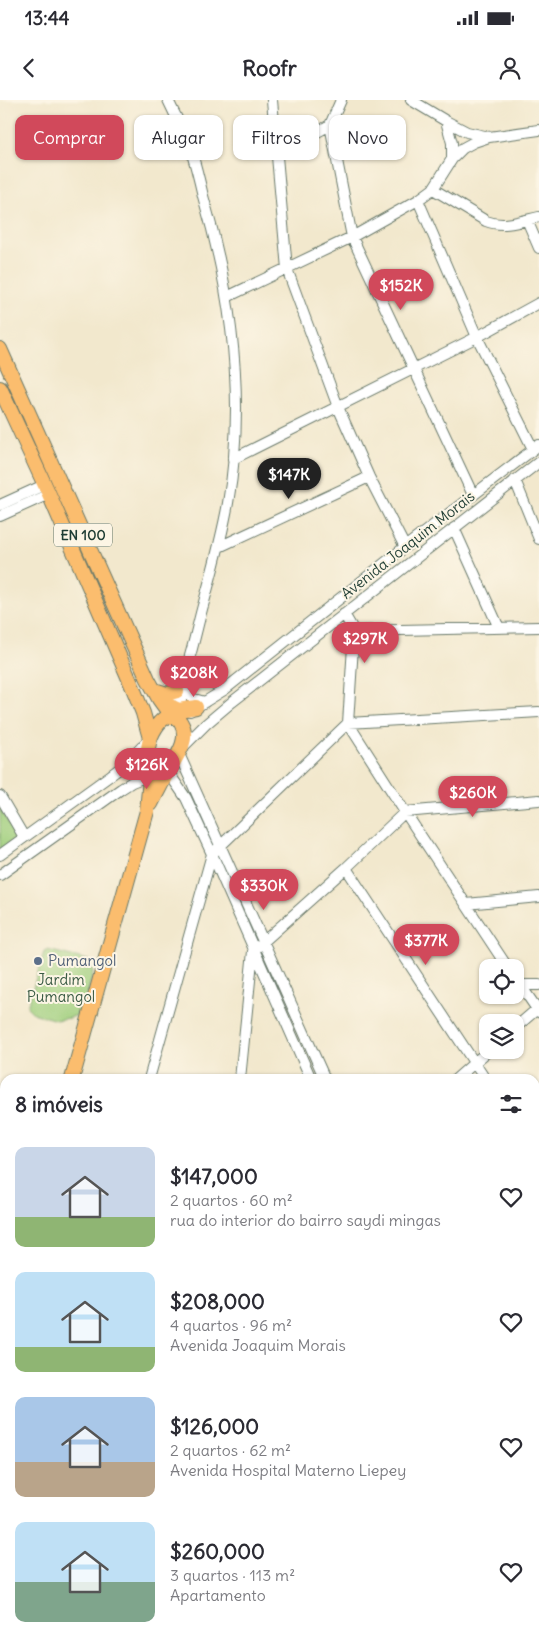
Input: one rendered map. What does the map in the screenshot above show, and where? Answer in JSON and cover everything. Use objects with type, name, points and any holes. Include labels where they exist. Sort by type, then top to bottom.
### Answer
[{"type":"main road","name":"EN 100","points":[[0,350],[167,709],[180,722],[183,730],[166,764],[147,811],[73,1074]]},
{"type":"main road","name":"EN 100","points":[[0,388],[133,688],[150,738]]},
{"type":"main road","points":[[180,691],[167,694],[167,709],[201,705]]},
{"type":"main road","name":"EN 100","points":[[166,764],[147,754],[150,738],[167,709]]},
{"type":"street","points":[[167,709],[180,691],[220,546],[233,459],[236,397],[233,346],[227,297],[213,230],[189,145],[168,100]]},
{"type":"street","points":[[272,100],[273,115]]},
{"type":"street","points":[[334,115],[341,100]]},
{"type":"street","points":[[411,100],[467,132],[489,137]]},
{"type":"street","points":[[446,121],[452,144],[452,159]]},
{"type":"street","points":[[227,297],[352,236],[418,200],[433,189],[452,159],[474,142],[489,137],[539,130]]},
{"type":"street","points":[[278,160],[287,269],[338,406],[369,477],[405,547]]},
{"type":"street","points":[[337,160],[352,236],[473,496]]},
{"type":"street","points":[[433,189],[486,222],[496,225],[539,218]]},
{"type":"street","points":[[418,200],[477,337],[536,447]]},
{"type":"street","points":[[527,220],[539,248]]},
{"type":"street","points":[[233,459],[477,337],[539,303]]},
{"type":"street","name":"Avenida Joaquim Morais","points":[[201,705],[536,447]]},
{"type":"street","name":"Avenida Joaquim Morais","points":[[166,764],[206,724],[539,462]]},
{"type":"street","points":[[220,546],[369,477]]},
{"type":"street","points":[[515,480],[539,539]]},
{"type":"street","points":[[0,505],[46,490]]},
{"type":"street","points":[[0,516],[46,490]]},
{"type":"street","points":[[454,528],[499,628]]},
{"type":"street","points":[[344,614],[354,631],[348,723],[502,959]]},
{"type":"street","points":[[354,631],[539,627]]},
{"type":"street","points":[[180,691],[201,705]]},
{"type":"street","points":[[150,1074],[212,854],[348,723],[539,712]]},
{"type":"street","points":[[0,854],[127,763],[150,738]]},
{"type":"street","points":[[166,764],[221,847],[323,1074]]},
{"type":"street","points":[[166,764],[186,798],[212,854],[309,1074]]},
{"type":"street","points":[[0,876],[121,789],[166,764]]},
{"type":"street","points":[[0,796],[24,837]]},
{"type":"street","points":[[241,1074],[254,951],[405,812],[539,800]]},
{"type":"street","points":[[346,868],[482,1074]]},
{"type":"street","points":[[466,904],[539,897]]},
{"type":"street","points":[[524,982],[539,985]]},
{"type":"street","points":[[524,990],[538,1011],[524,1021]]},
{"type":"street","points":[[462,1074],[479,1059]]},
{"type":"green space","points":[[0,808],[17,838],[0,850]]},
{"type":"green space","name":"Jardim Pumangol","points":[[48,950],[91,962],[93,974],[83,1009],[77,1015],[70,1018],[56,1020],[33,1013],[27,1007],[44,952]]},
{"type":"place","name":"Pumangol","points":[[38,961]]}]
